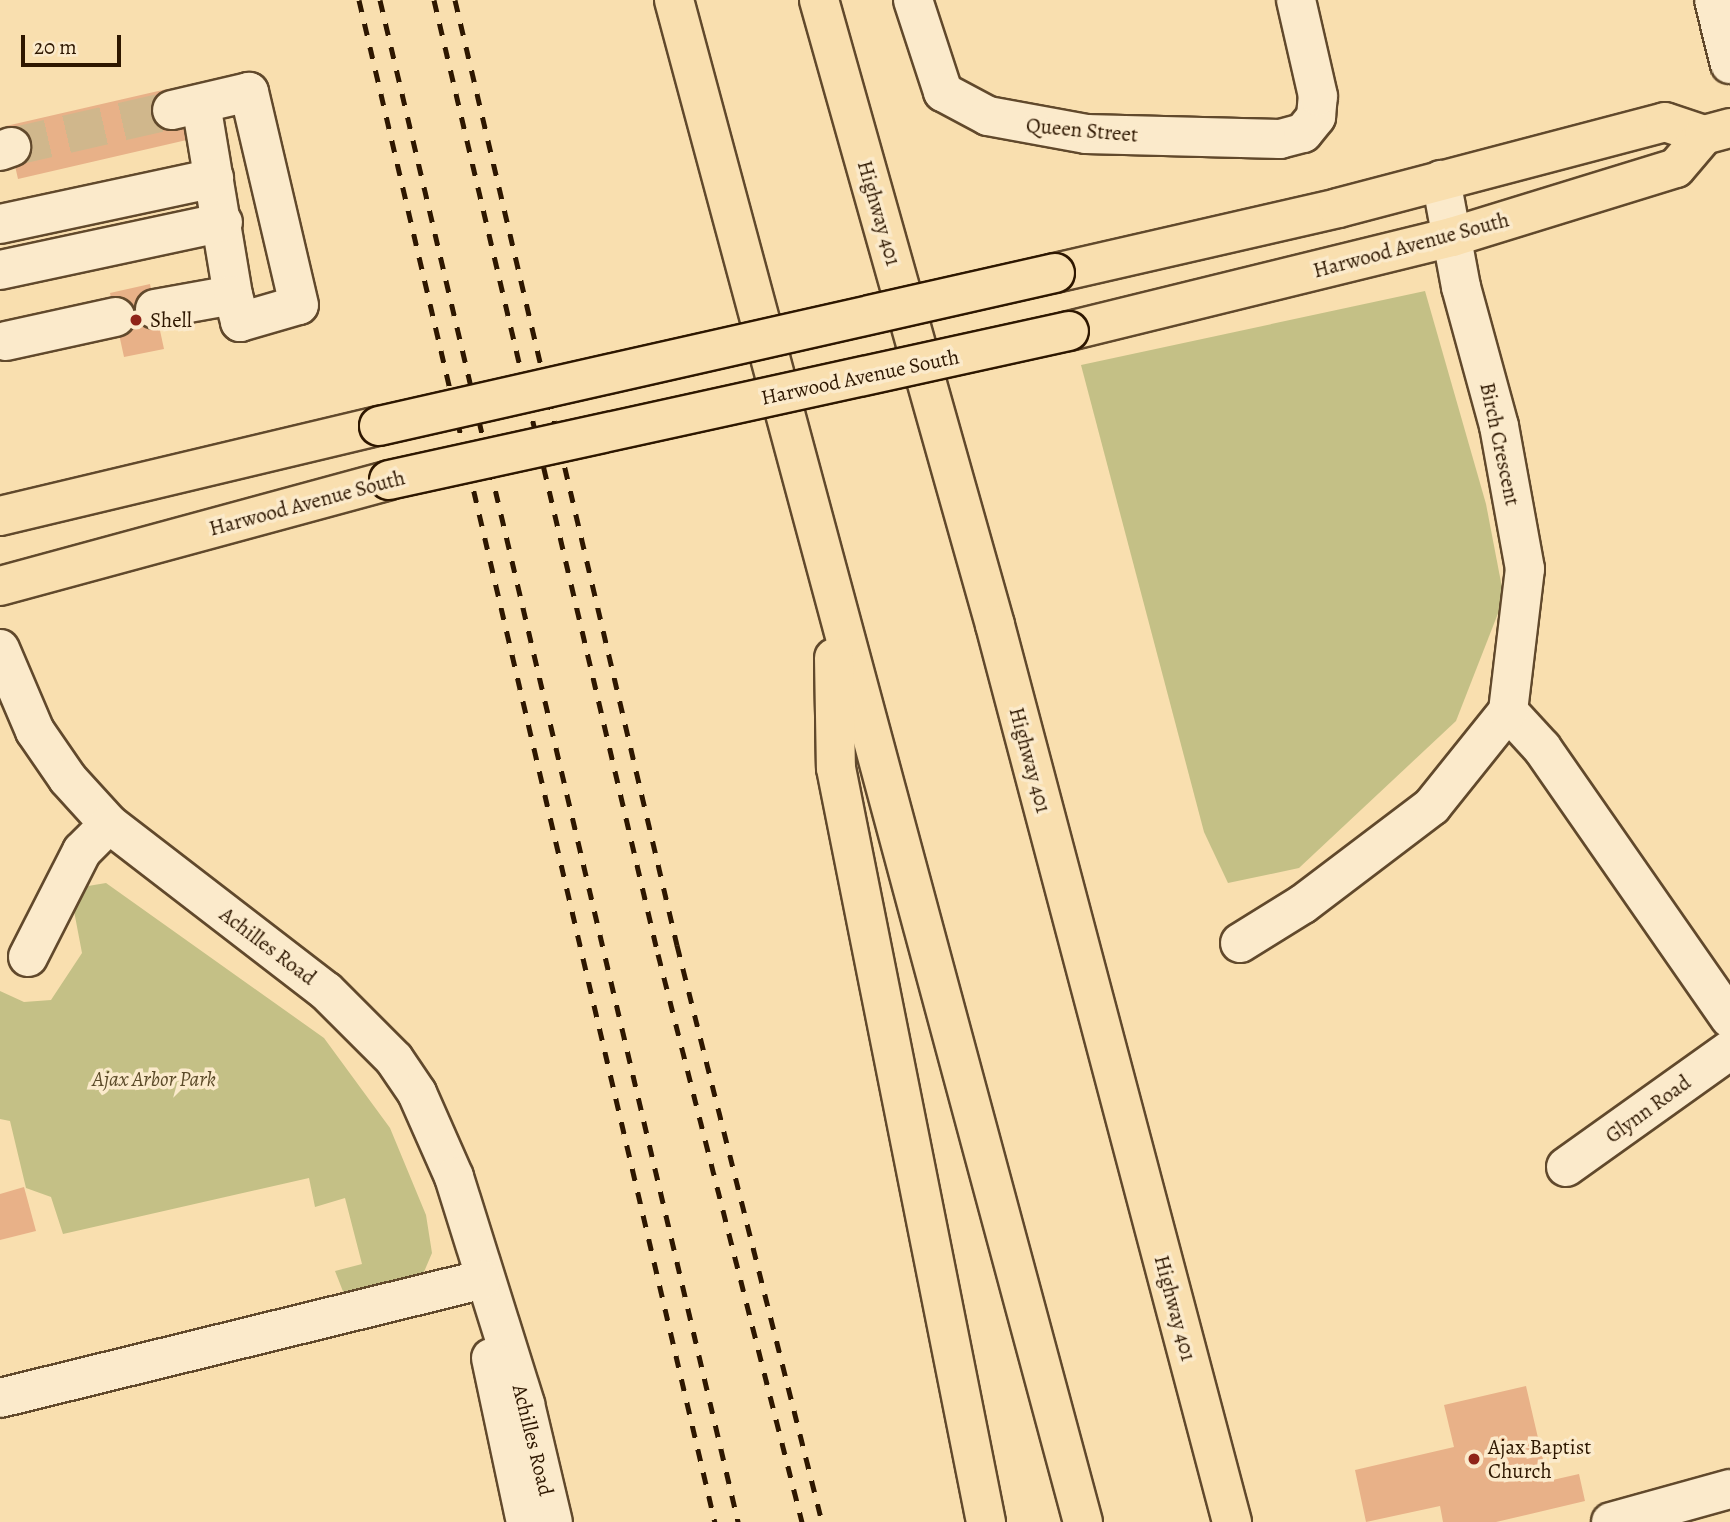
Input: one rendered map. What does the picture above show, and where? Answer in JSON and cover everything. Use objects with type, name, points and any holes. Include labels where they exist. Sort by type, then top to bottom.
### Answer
[{"type":"main road","points":[[674,0],[833,600],[1083,1522]]},
{"type":"main road","name":"Highway 401","points":[[819,0],[995,625],[1232,1522]]},
{"type":"main road","name":"Harwood Avenue South","points":[[0,516],[379,426],[1338,208],[1665,122],[1717,132]]},
{"type":"main road","name":"Harwood Avenue South","points":[[0,586],[389,481],[1069,331],[1452,237],[1676,168],[1717,132]]},
{"type":"main road","points":[[833,600],[836,768],[986,1522]]},
{"type":"main road","points":[[1209,1437],[1241,1522]]},
{"type":"street","name":"Queen Street","points":[[913,0],[943,92],[988,116],[1086,134],[1280,139],[1303,133],[1316,117],[1318,96],[1296,0]]},
{"type":"street","points":[[1714,0],[1730,64]]},
{"type":"street","points":[[155,309],[236,308],[299,305],[249,92],[186,107],[214,178],[236,308]]},
{"type":"street","points":[[0,224],[214,178]]},
{"type":"street","name":"Birch Crescent","points":[[1441,180],[1461,287],[1499,426],[1525,569],[1508,711]]},
{"type":"street","points":[[0,270],[223,222]]},
{"type":"street","points":[[2,332],[115,317]]},
{"type":"street","name":"Achilles Road","points":[[0,649],[35,731],[68,779],[109,824],[326,990],[394,1059],[437,1134],[482,1280],[525,1404],[554,1522]]},
{"type":"street","points":[[1240,943],[1303,904],[1432,806],[1508,711],[1542,748],[1730,1018]]},
{"type":"street","points":[[28,957],[82,851],[109,824]]},
{"type":"street","name":"Glynn Road","points":[[1566,1167],[1730,1050]]},
{"type":"street","points":[[0,1398],[482,1280]]},
{"type":"street","name":"Achilles Road","points":[[482,1280],[499,1411],[526,1522]]},
{"type":"street","points":[[1611,1522],[1730,1489]]},
{"type":"green space","points":[[1425,291],[1486,504],[1504,598],[1456,721],[1299,868],[1228,883],[1204,832],[1081,365]]},
{"type":"green space","name":"Ajax Arbor Park","points":[[106,883],[324,1038],[390,1128],[426,1215],[432,1253],[421,1279],[344,1294],[335,1271],[362,1264],[345,1198],[315,1207],[309,1178],[63,1234],[51,1197],[26,1188],[10,1121],[0,1119],[0,991],[24,1002],[51,1000],[82,953],[74,911],[82,887]]},
{"type":"building","points":[[167,89],[175,120],[187,117],[191,139],[18,179],[6,126]]},
{"type":"building","points":[[150,284],[164,349],[124,357],[110,293]]},
{"type":"building","points":[[24,1187],[36,1231],[0,1240],[0,1194]]},
{"type":"building","name":"Ajax Baptist Church","points":[[1526,1386],[1548,1481],[1579,1474],[1585,1501],[1496,1522],[1443,1522],[1440,1506],[1366,1522],[1355,1470],[1454,1447],[1444,1405]]},
{"type":"tunnel","points":[[11,147],[172,110]]},
{"type":"railway","points":[[359,0],[715,1522]]},
{"type":"railway","points":[[380,0],[738,1522]]},
{"type":"railway","points":[[434,0],[658,954],[802,1522]]},
{"type":"railway","points":[[455,0],[677,945],[822,1522]]},
{"type":"place","name":"Shell","points":[[136,320]]},
{"type":"place","name":"Ajax Baptist Church","points":[[1474,1459]]}]
